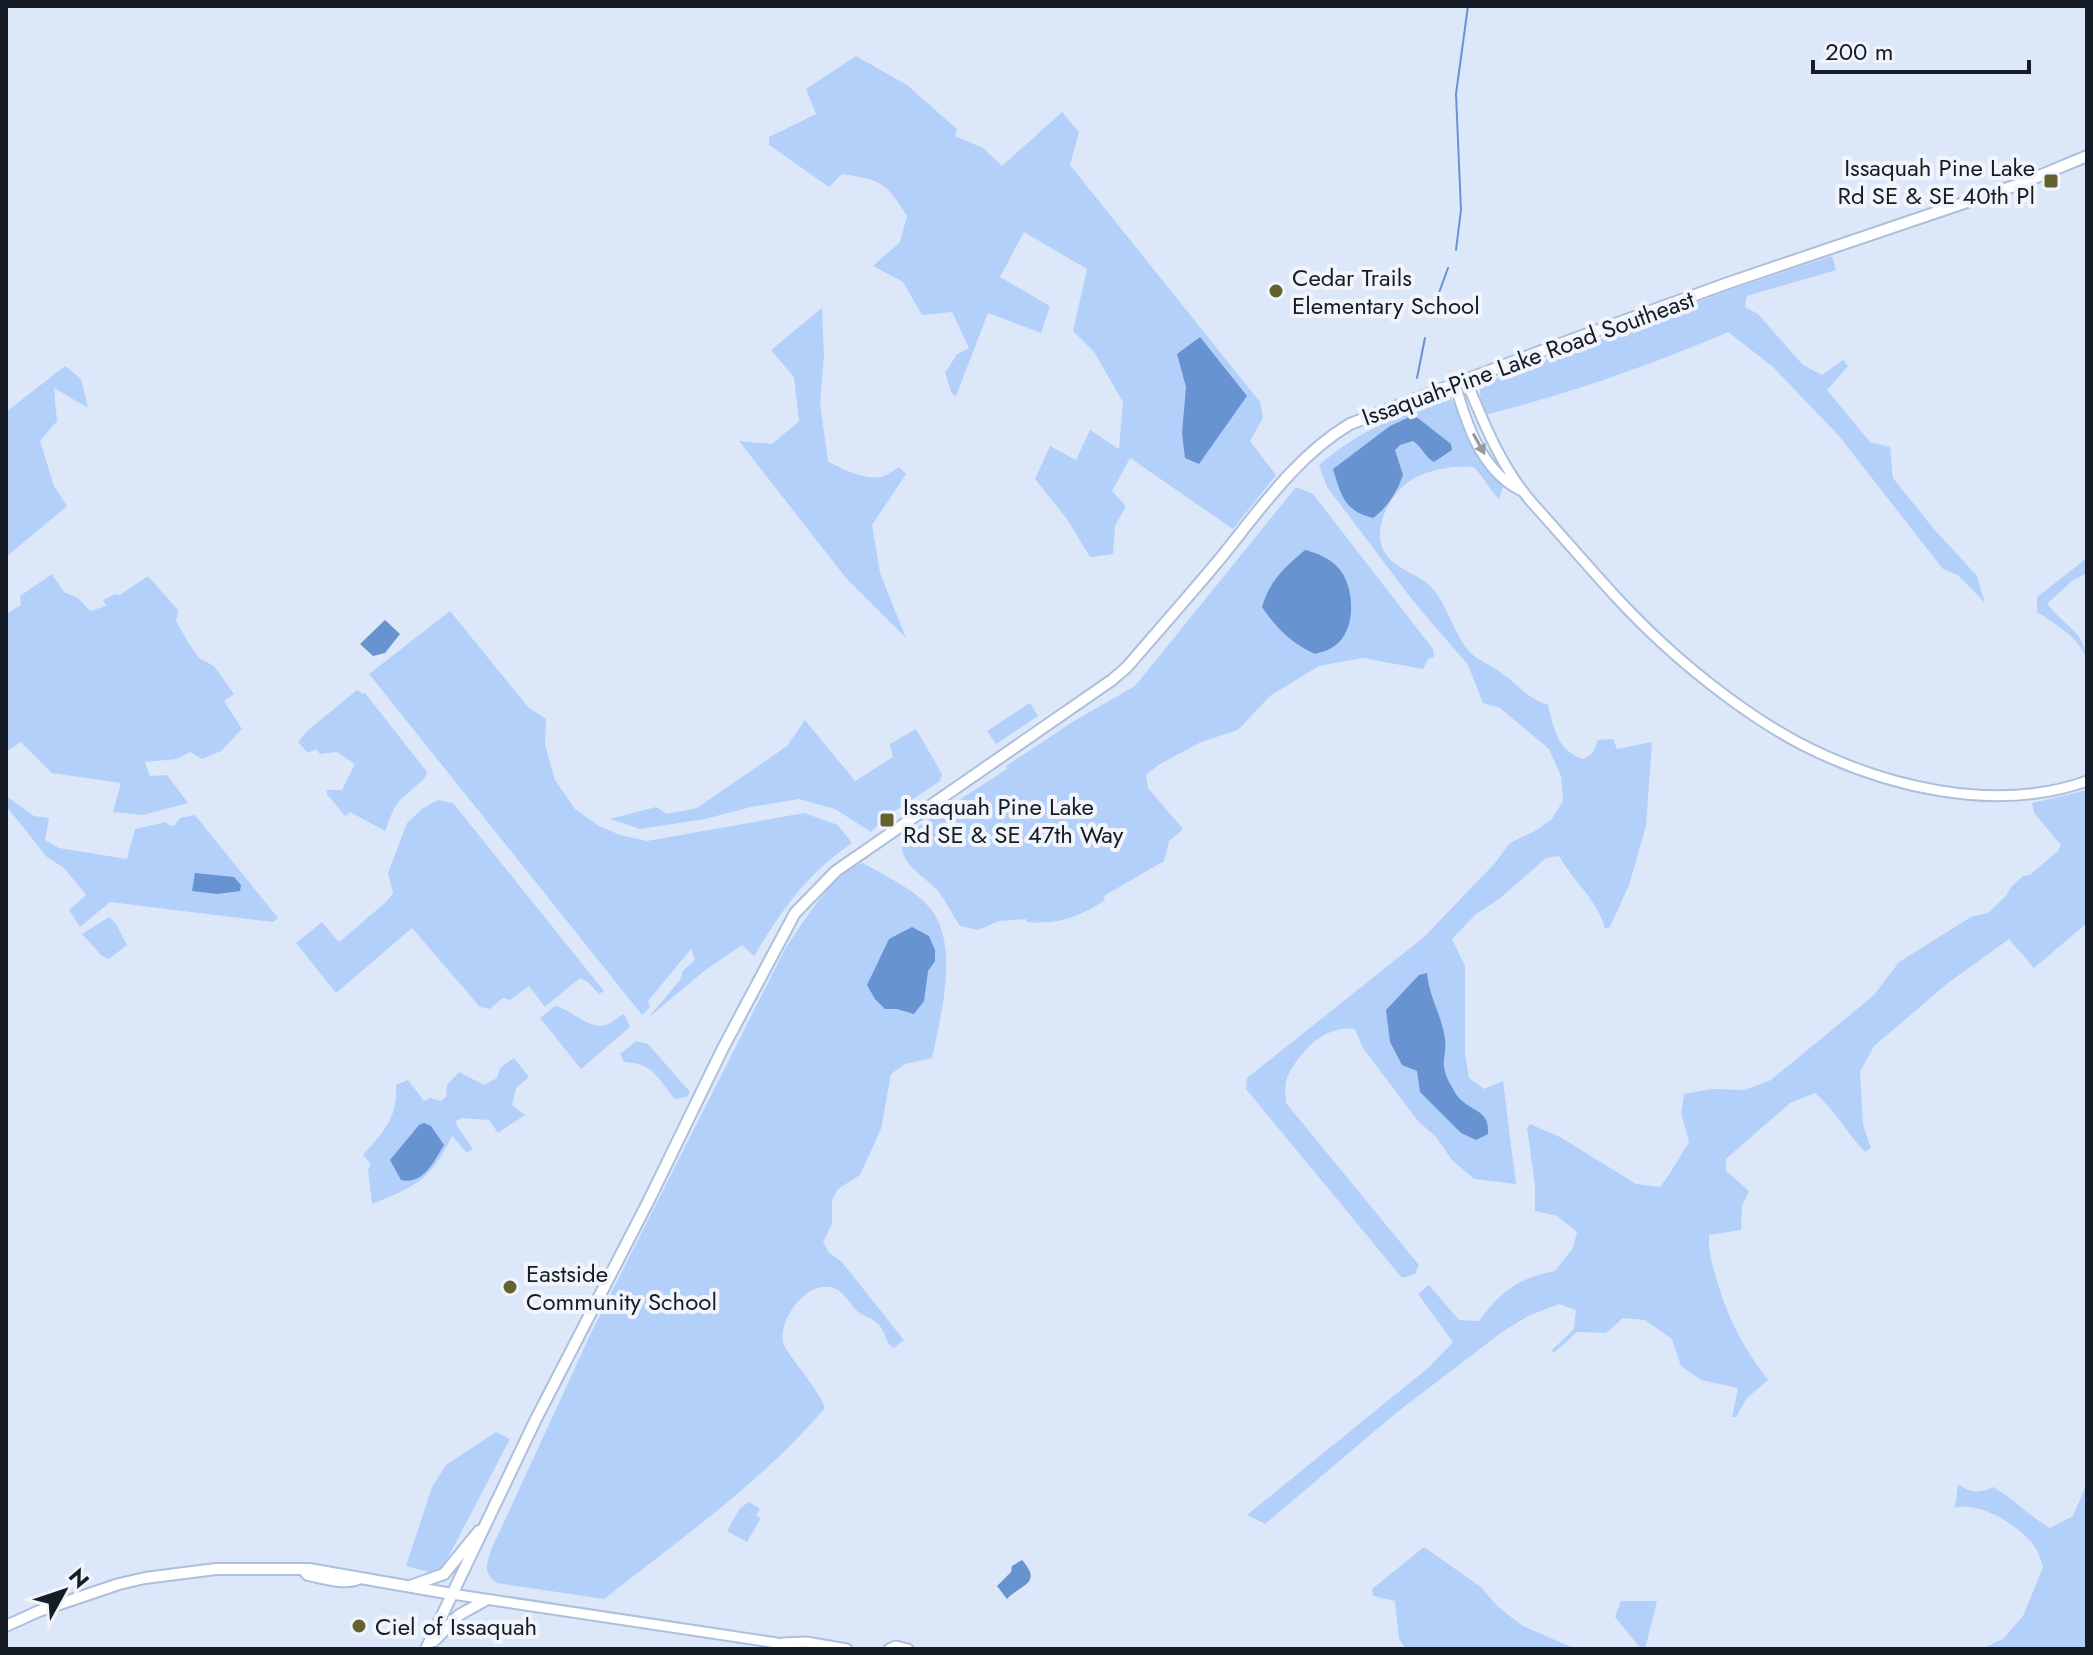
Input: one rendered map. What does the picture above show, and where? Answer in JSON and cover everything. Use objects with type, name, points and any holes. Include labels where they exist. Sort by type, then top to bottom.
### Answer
[{"type":"main road","name":"Issaquah-Pine Lake Road Southeast","points":[[426,1648],[716,1061],[786,927],[805,901],[836,871],[1112,680],[1217,562],[1265,502],[1328,439],[1377,412],[1728,283],[2020,184],[2087,156]]},
{"type":"main road","points":[[408,1587],[444,1574],[488,1520]]},
{"type":"main road","points":[[6,1626],[81,1595],[145,1578],[216,1569],[304,1571],[308,1575],[334,1580],[352,1582],[358,1579],[452,1594]]},
{"type":"main road","points":[[426,1648],[459,1615],[486,1600]]},
{"type":"street","points":[[1461,382],[1464,415],[1478,445],[1497,473],[1522,491]]},
{"type":"street","points":[[1461,382],[1522,491],[1663,645],[1759,718],[1799,743],[1873,773],[1953,792],[2025,795],[2087,781]]},
{"type":"street","points":[[452,1594],[777,1643],[806,1642],[847,1649]]},
{"type":"street","points":[[777,1643],[793,1649]]},
{"type":"street","points":[[880,1649],[902,1646],[908,1649]]},
{"type":"shaded area","points":[[856,56],[907,85],[957,129],[955,136],[983,148],[1002,166],[1062,112],[1079,132],[1070,165],[1260,402],[1263,418],[1250,441],[1276,475],[1233,529],[1130,458],[1112,491],[1126,506],[1115,526],[1113,554],[1090,557],[1067,519],[1035,479],[1050,446],[1076,460],[1090,430],[1119,449],[1123,402],[1094,352],[1073,331],[1087,269],[1024,232],[1000,277],[1050,306],[1041,333],[988,313],[956,396],[952,394],[945,373],[957,354],[969,348],[952,312],[922,315],[903,282],[873,266],[900,242],[907,216],[893,196],[881,184],[842,174],[829,187],[769,145],[769,137],[816,114],[806,89]]},
{"type":"shaded area","points":[[1832,256],[1836,270],[1747,296],[1745,307],[1758,314],[1803,365],[1822,375],[1843,360],[1848,366],[1827,390],[1870,442],[1890,447],[1893,478],[1977,576],[1985,603],[1958,575],[1943,569],[1839,436],[1772,366],[1728,332],[1606,379],[1481,416],[1480,389],[1485,383],[1729,290]]},
{"type":"shaded area","points":[[822,308],[824,355],[820,403],[828,461],[868,477],[883,476],[899,467],[906,474],[872,525],[880,573],[906,638],[846,578],[739,441],[772,444],[799,421],[794,377],[771,350]]},
{"type":"shaded area","points":[[1200,337],[1247,396],[1199,464],[1185,458],[1182,433],[1186,387],[1177,354]]},
{"type":"shaded area","points":[[65,366],[81,379],[88,408],[54,388],[57,421],[40,441],[54,486],[67,506],[6,557],[6,412]]},
{"type":"shaded area","points":[[1449,396],[1478,459],[1503,487],[1499,499],[1473,467],[1442,469],[1419,476],[1397,492],[1385,512],[1380,533],[1385,553],[1395,564],[1436,592],[1472,654],[1528,695],[1548,705],[1558,738],[1574,755],[1583,759],[1592,754],[1598,740],[1613,739],[1617,749],[1652,742],[1646,826],[1629,885],[1610,927],[1605,929],[1597,909],[1559,856],[1546,858],[1499,899],[1476,914],[1452,939],[1465,966],[1465,1054],[1469,1078],[1484,1089],[1503,1081],[1516,1184],[1474,1179],[1452,1160],[1363,1048],[1355,1029],[1333,1031],[1314,1042],[1298,1059],[1287,1078],[1286,1103],[1419,1265],[1415,1274],[1402,1278],[1246,1089],[1247,1078],[1424,937],[1495,863],[1510,843],[1551,820],[1563,801],[1561,776],[1549,749],[1500,708],[1483,703],[1468,665],[1414,602],[1327,487],[1319,465],[1365,433]]},
{"type":"shaded area","points":[[1414,415],[1451,444],[1452,450],[1434,462],[1413,441],[1400,445],[1395,450],[1403,475],[1398,487],[1373,518],[1363,515],[1345,501],[1333,469],[1390,426]]},
{"type":"shaded area","points":[[1296,487],[1313,494],[1433,649],[1434,657],[1428,659],[1423,669],[1363,658],[1319,666],[1270,696],[1238,730],[1201,742],[1160,764],[1146,775],[1148,788],[1183,829],[1169,841],[1164,861],[1104,896],[1105,900],[1096,906],[1058,921],[999,921],[978,930],[960,926],[939,892],[906,860],[902,837],[1074,721],[1135,686]]},
{"type":"shaded area","points":[[1305,550],[1323,556],[1338,567],[1348,586],[1351,606],[1349,625],[1340,641],[1315,654],[1285,635],[1262,607],[1279,575]]},
{"type":"shaded area","points":[[2087,558],[2087,573],[2072,581],[2047,604],[2078,635],[2086,658],[2072,637],[2037,612],[2037,597]]},
{"type":"shaded area","points":[[52,574],[64,592],[78,598],[90,611],[106,606],[103,600],[120,595],[148,576],[178,610],[176,621],[199,658],[214,666],[234,694],[224,701],[242,729],[221,751],[202,759],[190,752],[177,759],[145,762],[150,776],[167,775],[188,803],[143,815],[113,812],[121,783],[52,773],[21,742],[6,752],[6,614],[21,605],[20,596]]},
{"type":"shaded area","points":[[450,611],[529,708],[546,719],[545,745],[555,780],[575,809],[599,826],[647,841],[804,813],[838,825],[852,843],[808,881],[754,956],[742,945],[704,971],[648,1018],[695,960],[691,949],[648,1001],[650,1007],[642,1015],[369,674]]},
{"type":"shaded area","points":[[385,620],[400,634],[385,653],[373,656],[360,644]]},
{"type":"shaded area","points":[[357,690],[365,693],[427,772],[425,778],[394,808],[385,831],[350,812],[345,816],[327,794],[327,790],[342,790],[355,764],[337,752],[320,754],[316,749],[308,753],[298,742]]},
{"type":"shaded area","points":[[1030,703],[1038,716],[996,744],[987,731]]},
{"type":"shaded area","points":[[805,720],[855,781],[893,757],[890,744],[916,729],[942,774],[940,781],[884,818],[871,832],[835,809],[799,799],[640,829],[610,819],[656,807],[667,814],[697,808],[787,746]]},
{"type":"shaded area","points":[[2087,790],[2087,923],[2034,968],[2009,939],[1948,983],[1874,1046],[1860,1072],[1863,1125],[1871,1148],[1865,1152],[1815,1093],[1790,1103],[1726,1159],[1726,1171],[1749,1191],[1742,1206],[1741,1230],[1709,1235],[1710,1254],[1722,1298],[1733,1323],[1768,1380],[1747,1398],[1736,1417],[1732,1417],[1738,1388],[1701,1380],[1681,1366],[1672,1339],[1645,1320],[1623,1318],[1606,1333],[1577,1332],[1555,1352],[1551,1351],[1574,1329],[1576,1310],[1559,1304],[1528,1316],[1502,1332],[1396,1413],[1265,1524],[1247,1515],[1428,1368],[1453,1342],[1418,1294],[1429,1285],[1459,1320],[1479,1321],[1511,1287],[1555,1271],[1573,1248],[1577,1232],[1557,1216],[1535,1211],[1527,1128],[1530,1124],[1560,1137],[1636,1184],[1660,1187],[1689,1142],[1681,1113],[1684,1094],[1712,1089],[1745,1090],[1771,1080],[1874,995],[1899,962],[1971,917],[1988,913],[2023,876],[2030,875],[2058,851],[2061,845],[2034,813],[2032,803]]},
{"type":"shaded area","points":[[6,796],[34,816],[49,818],[45,840],[59,848],[127,859],[135,829],[166,822],[174,826],[180,818],[195,815],[278,918],[273,922],[110,902],[80,927],[69,910],[86,895],[64,868],[47,857],[6,806]]},
{"type":"shaded area","points":[[438,800],[453,803],[604,991],[599,994],[580,978],[545,1007],[529,986],[510,1000],[503,998],[490,1009],[480,1007],[412,928],[336,993],[296,943],[322,922],[339,942],[386,902],[393,893],[388,873],[407,823]]},
{"type":"shaded area","points":[[863,863],[907,888],[930,908],[939,923],[946,960],[943,1001],[932,1058],[905,1064],[891,1074],[881,1129],[860,1175],[838,1189],[832,1200],[832,1224],[823,1242],[904,1340],[894,1348],[891,1346],[880,1325],[857,1311],[836,1289],[826,1287],[806,1294],[786,1321],[783,1342],[825,1408],[775,1461],[604,1599],[497,1583],[487,1572],[491,1550],[592,1331],[784,951],[829,888],[841,876]]},
{"type":"shaded area","points":[[195,873],[234,877],[241,885],[240,891],[217,894],[192,891]]},
{"type":"shaded area","points":[[109,917],[127,945],[109,959],[102,956],[82,934]]},
{"type":"shaded area","points":[[912,927],[929,936],[935,950],[935,961],[928,971],[924,1001],[914,1014],[885,1009],[867,985],[889,939]]},
{"type":"shaded area","points":[[1427,973],[1443,1031],[1446,1075],[1459,1098],[1479,1112],[1488,1126],[1488,1134],[1476,1140],[1461,1133],[1420,1092],[1417,1071],[1402,1065],[1390,1042],[1386,1010],[1419,975]]},
{"type":"shaded area","points":[[555,1006],[600,1026],[624,1014],[630,1027],[581,1069],[540,1018]]},
{"type":"shaded area","points":[[636,1041],[648,1044],[690,1092],[687,1097],[675,1099],[649,1069],[624,1062],[620,1054]]},
{"type":"shaded area","points":[[514,1058],[529,1077],[516,1088],[512,1105],[525,1115],[498,1133],[489,1120],[462,1118],[456,1121],[473,1149],[467,1153],[452,1136],[437,1163],[421,1180],[372,1204],[368,1169],[371,1165],[363,1155],[392,1115],[396,1085],[408,1080],[424,1101],[430,1098],[441,1101],[446,1097],[447,1085],[459,1072],[484,1085],[497,1078],[500,1068]]},
{"type":"shaded area","points":[[424,1123],[431,1126],[444,1145],[422,1175],[409,1181],[401,1180],[390,1160]]},
{"type":"shaded area","points":[[496,1432],[510,1439],[443,1567],[432,1573],[406,1566],[432,1487],[446,1465]]},
{"type":"shaded area","points":[[2087,1483],[2087,1649],[1981,1649],[2003,1639],[2023,1616],[2043,1567],[2030,1541],[2011,1525],[1976,1508],[1955,1508],[1958,1484],[1975,1492],[1993,1487],[2050,1528],[2073,1516]]},
{"type":"shaded area","points":[[749,1502],[760,1509],[756,1516],[761,1518],[747,1542],[727,1531],[740,1508]]},
{"type":"shaded area","points":[[1424,1547],[1481,1587],[1498,1607],[1523,1626],[1576,1649],[1406,1649],[1399,1639],[1395,1601],[1373,1596],[1372,1589]]},
{"type":"shaded area","points":[[1022,1560],[1028,1568],[1030,1579],[1007,1599],[997,1586],[1011,1572],[1012,1566]]},
{"type":"shaded area","points":[[1621,1601],[1657,1601],[1645,1649],[1641,1649],[1615,1617]]},
{"type":"waterway","points":[[1456,250],[1461,210],[1456,94],[1468,6]]},
{"type":"waterway","points":[[1436,301],[1448,268]]},
{"type":"waterway","points":[[1417,378],[1425,338]]},
{"type":"place","name":"Issaquah Pine Lake Rd SE & SE 40th Pl","points":[[2051,181]]},
{"type":"place","name":"Cedar Trails Elementary School","points":[[1276,291]]},
{"type":"place","name":"Issaquah Pine Lake Rd SE & SE 47th Way","points":[[887,820]]},
{"type":"place","name":"Eastside Community School","points":[[510,1287]]},
{"type":"place","name":"Ciel of Issaquah","points":[[359,1626]]}]
